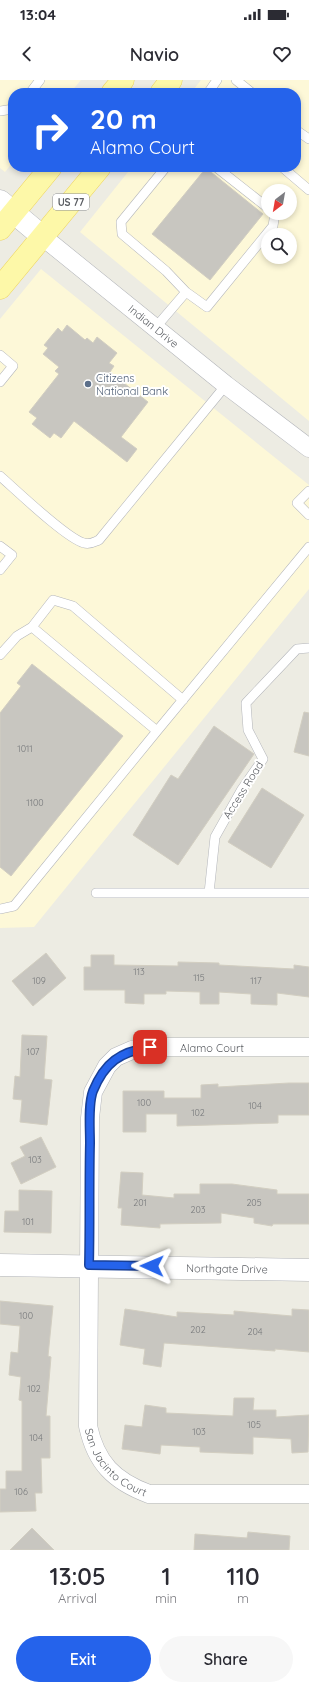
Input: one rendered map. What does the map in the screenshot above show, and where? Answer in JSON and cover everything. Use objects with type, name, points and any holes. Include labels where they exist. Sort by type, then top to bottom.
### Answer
[{"type":"main road","points":[[116,88],[123,80]]},
{"type":"main road","points":[[165,88],[171,80]]},
{"type":"main road","points":[[0,230],[7,207],[46,172]]},
{"type":"main road","name":"US 77","points":[[0,288],[96,172]]},
{"type":"street","name":"Indian Drive","points":[[7,207],[226,385],[309,448]]},
{"type":"street","name":"Alamo Court","points":[[89,1265],[90,1118],[93,1092],[107,1066],[116,1057],[132,1050],[150,1047],[309,1047]]},
{"type":"street","name":"Northgate Drive","points":[[0,1264],[309,1270]]},
{"type":"street","name":"San Jacinto Court","points":[[89,1265],[88,1426],[91,1440],[103,1463],[111,1473],[131,1487],[149,1494],[309,1494]]},
{"type":"lane","points":[[34,88],[40,80]]},
{"type":"lane","points":[[212,88],[218,80]]},
{"type":"lane","points":[[236,80],[246,88]]},
{"type":"lane","points":[[162,172],[121,222],[122,234],[166,271],[186,292],[207,307],[273,226],[274,220]]},
{"type":"lane","points":[[222,172],[261,202]]},
{"type":"lane","points":[[288,172],[309,190]]},
{"type":"lane","points":[[156,327],[186,292]]},
{"type":"lane","points":[[0,355],[13,366],[0,382]]},
{"type":"lane","points":[[0,476],[72,538],[87,544],[99,540],[226,385]]},
{"type":"lane","points":[[309,491],[297,503],[309,515]]},
{"type":"lane","points":[[0,546],[12,555],[0,570]]},
{"type":"lane","points":[[0,909],[14,906],[309,547]]},
{"type":"lane","points":[[0,654],[17,636],[32,627],[53,600],[73,606],[183,700]]},
{"type":"lane","points":[[32,627],[158,731]]},
{"type":"lane","name":"Access Road","points":[[209,893],[215,837],[242,789],[263,759],[248,730],[246,703],[297,650],[309,648]]},
{"type":"lane","points":[[96,893],[309,893]]},
{"type":"shaded area","points":[[0,80],[81,80],[74,88],[8,88],[8,168],[5,172],[0,168]]},
{"type":"shaded area","points":[[201,80],[309,80],[309,421],[80,232],[128,172],[301,172],[301,88],[195,88]]},
{"type":"shaded area","points":[[41,269],[309,485],[309,589],[34,927],[0,928],[0,319]]},
{"type":"building","points":[[203,172],[211,172],[261,212],[261,216],[210,280],[152,234]]},
{"type":"building","name":"Citizens National Bank","points":[[67,325],[85,340],[87,338],[93,343],[97,337],[117,353],[109,363],[114,366],[110,372],[148,402],[121,437],[137,449],[127,462],[74,421],[61,438],[54,433],[50,438],[32,424],[37,418],[29,412],[59,374],[55,371],[59,367],[43,354],[48,348],[44,345],[58,328],[62,332]]},
{"type":"building","points":[[32,664],[123,736],[11,876],[0,867],[0,713],[21,686],[17,683]]},
{"type":"building","points":[[304,712],[309,713],[309,756],[294,752]]},
{"type":"building","points":[[214,726],[254,754],[178,865],[133,835],[171,775],[178,779]]},
{"type":"building","points":[[262,788],[304,815],[271,868],[228,842]]},
{"type":"building","points":[[46,953],[66,978],[33,1006],[12,981]]},
{"type":"building","points":[[91,955],[114,955],[114,965],[178,966],[178,962],[219,963],[219,965],[294,969],[294,965],[309,967],[309,997],[277,993],[277,1005],[251,1004],[251,994],[219,992],[219,1004],[200,1004],[200,992],[166,991],[166,994],[144,994],[144,1004],[125,1003],[125,990],[84,990],[84,967],[91,967]]},
{"type":"building","points":[[22,1035],[47,1036],[44,1079],[52,1080],[47,1125],[20,1122],[22,1100],[13,1099],[15,1076],[20,1077]]},
{"type":"building","points":[[309,1083],[309,1115],[278,1115],[278,1123],[177,1126],[177,1114],[146,1114],[146,1132],[123,1132],[123,1091],[164,1091],[164,1098],[201,1098],[201,1085],[218,1084],[218,1087]]},
{"type":"building","points":[[41,1137],[56,1167],[21,1184],[11,1163],[25,1156],[20,1147]]},
{"type":"building","points":[[121,1172],[143,1173],[142,1195],[174,1198],[174,1194],[200,1194],[200,1184],[232,1184],[277,1190],[277,1194],[309,1194],[309,1224],[273,1224],[272,1226],[254,1223],[254,1218],[221,1213],[221,1223],[160,1224],[160,1228],[121,1225],[122,1208],[118,1208]]},
{"type":"building","points":[[19,1190],[52,1191],[51,1233],[4,1232],[5,1211],[19,1211]]},
{"type":"building","points":[[0,1301],[53,1306],[48,1356],[51,1357],[46,1416],[50,1416],[50,1458],[41,1458],[42,1493],[35,1493],[36,1511],[0,1512],[0,1489],[6,1489],[6,1471],[22,1471],[22,1401],[19,1400],[21,1377],[9,1375],[11,1352],[18,1353],[20,1326],[0,1324]]},
{"type":"building","points":[[125,1309],[177,1317],[177,1312],[234,1315],[234,1311],[292,1316],[292,1309],[309,1310],[309,1352],[164,1343],[161,1367],[143,1364],[145,1349],[120,1345]]},
{"type":"building","points":[[234,1398],[254,1398],[253,1410],[276,1410],[276,1417],[309,1415],[308,1452],[292,1453],[291,1439],[253,1437],[253,1454],[200,1452],[200,1447],[161,1445],[160,1454],[122,1449],[125,1425],[142,1427],[145,1405],[166,1408],[166,1413],[233,1416]]},
{"type":"building","points":[[32,1528],[54,1550],[10,1550]]},
{"type":"building","points":[[248,1532],[290,1536],[289,1550],[194,1550],[195,1534],[247,1538]]},
{"type":"place","name":"Citizens National Bank","points":[[88,384]]},
{"type":"route","points":[[150,1047],[132,1050],[116,1057],[107,1066],[93,1092],[90,1118],[89,1265],[152,1266]]}]
